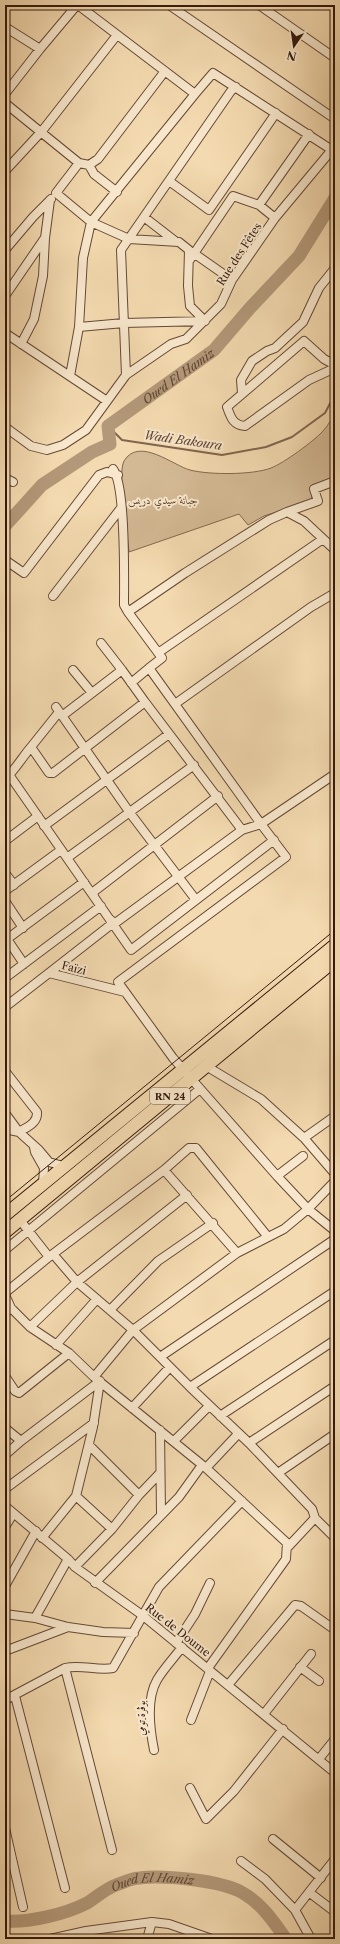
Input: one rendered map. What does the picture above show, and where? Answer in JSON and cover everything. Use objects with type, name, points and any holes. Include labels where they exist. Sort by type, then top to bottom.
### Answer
[{"type":"main road","name":"RN 24","points":[[5,1232],[335,945]]},
{"type":"main road","name":"RN 24","points":[[5,1215],[63,1166],[188,1074],[206,1066],[335,960]]},
{"type":"street","points":[[5,94],[40,49],[78,5],[195,94]]},
{"type":"street","points":[[169,5],[335,119]]},
{"type":"street","points":[[259,5],[335,58]]},
{"type":"street","points":[[5,27],[40,49]]},
{"type":"street","points":[[5,171],[42,131],[117,35]]},
{"type":"street","points":[[5,103],[42,131],[79,163],[89,165],[98,159],[165,71]]},
{"type":"street","points":[[70,376],[79,326],[84,258],[92,222],[213,73],[309,134],[334,148]]},
{"type":"street","points":[[126,375],[121,250],[231,91],[236,87]]},
{"type":"street","points":[[169,181],[209,210],[276,113]]},
{"type":"street","points":[[259,205],[309,134]]},
{"type":"street","name":"Rue des Fêtes","points":[[5,427],[31,446],[47,450],[63,445],[86,430],[126,375],[171,344],[186,339],[221,304],[232,280],[275,218],[334,148]]},
{"type":"street","points":[[5,250],[33,217],[53,197],[79,163]]},
{"type":"street","points":[[89,165],[94,174],[117,192]]},
{"type":"street","points":[[205,321],[190,306],[188,286],[191,255],[233,196],[259,205],[275,218]]},
{"type":"street","points":[[53,197],[92,222],[129,239],[179,242],[191,255],[232,280]]},
{"type":"street","points":[[21,344],[34,319],[43,276],[45,238],[53,197]]},
{"type":"street","points":[[144,217],[175,242]]},
{"type":"street","points":[[5,296],[45,238]]},
{"type":"street","points":[[242,393],[241,380],[252,361],[266,351],[275,348],[303,322],[319,288],[335,268]]},
{"type":"street","points":[[79,326],[124,323],[205,321]]},
{"type":"street","points":[[5,333],[107,401]]},
{"type":"street","points":[[304,341],[324,359],[335,366],[309,380],[245,426],[237,425],[231,419],[227,407],[304,341]]},
{"type":"street","points":[[5,560],[24,573],[99,475],[107,472],[115,472],[121,508],[124,546],[124,605],[162,658],[131,683]]},
{"type":"street","points":[[5,478],[13,482]]},
{"type":"street","points":[[128,612],[185,573],[269,520],[318,501],[314,489],[335,480]]},
{"type":"street","points":[[53,596],[121,508]]},
{"type":"street","points":[[287,512],[304,521],[335,550]]},
{"type":"street","points":[[158,653],[323,539]]},
{"type":"street","points":[[176,704],[311,606],[335,593]]},
{"type":"street","points":[[101,643],[169,734],[218,796],[242,830]]},
{"type":"street","points":[[149,668],[286,857],[118,982],[173,1058],[200,1089],[308,1209],[335,1230]]},
{"type":"street","points":[[73,670],[92,693]]},
{"type":"street","points":[[122,670],[92,693],[59,712],[7,777],[38,816],[131,950],[274,840]]},
{"type":"street","points":[[31,747],[49,773],[56,771],[145,702]]},
{"type":"street","points":[[59,712],[154,846],[196,900]]},
{"type":"street","points":[[44,826],[169,734]]},
{"type":"street","points":[[67,858],[194,765]]},
{"type":"street","points":[[49,973],[113,923],[178,878],[242,830],[261,824],[335,774]]},
{"type":"street","points":[[92,893],[218,796]]},
{"type":"street","points":[[5,841],[38,816]]},
{"type":"street","points":[[5,891],[62,850]]},
{"type":"street","points":[[5,873],[14,885]]},
{"type":"street","points":[[24,964],[6,940],[84,882]]},
{"type":"street","points":[[92,893],[113,923]]},
{"type":"street","points":[[5,901],[23,928]]},
{"type":"street","points":[[5,978],[101,906]]},
{"type":"street","name":"Faïzi","points":[[5,1007],[49,973],[125,992]]},
{"type":"street","points":[[206,1066],[261,1099],[304,1138],[335,1174]]},
{"type":"street","points":[[5,1071],[37,1112],[35,1121],[19,1132],[5,1129]]},
{"type":"street","points":[[5,1250],[200,1089]]},
{"type":"street","points":[[5,1113],[19,1132],[39,1150],[45,1162],[43,1183]]},
{"type":"street","points":[[304,1138],[335,1116]]},
{"type":"street","points":[[5,1129],[13,1124]]},
{"type":"street","points":[[191,1720],[209,1670],[286,1559],[287,1543],[204,1466],[97,1379],[69,1353],[30,1327],[8,1310],[5,1294],[51,1255],[164,1170],[189,1148],[196,1148],[268,1237]]},
{"type":"street","points":[[277,1176],[303,1156]]},
{"type":"street","points":[[45,1162],[63,1166]]},
{"type":"street","points":[[164,1170],[213,1223],[237,1253]]},
{"type":"street","points":[[5,1455],[97,1379],[133,1330],[237,1253],[284,1229],[308,1209],[335,1181]]},
{"type":"street","points":[[30,1327],[77,1282],[187,1195]]},
{"type":"street","points":[[20,1220],[77,1282],[133,1330],[209,1406],[238,1434],[249,1442],[312,1509],[315,1518],[335,1538]]},
{"type":"street","points":[[110,1310],[158,1261],[213,1223]]},
{"type":"street","points":[[160,1357],[335,1239]]},
{"type":"street","points":[[190,1387],[335,1291]]},
{"type":"street","points":[[56,1345],[97,1299]]},
{"type":"street","points":[[220,1416],[335,1340]]},
{"type":"street","points":[[5,1376],[15,1391],[19,1393],[69,1353]]},
{"type":"street","points":[[132,1408],[170,1367]]},
{"type":"street","points":[[42,1538],[76,1496],[94,1423],[97,1379]]},
{"type":"street","points":[[249,1442],[335,1386]]},
{"type":"street","points":[[174,1441],[209,1406]]},
{"type":"street","points":[[5,1489],[94,1423]]},
{"type":"street","points":[[5,1428],[21,1441]]},
{"type":"street","points":[[160,1430],[159,1474],[161,1514]]},
{"type":"street","points":[[95,1583],[179,1497],[204,1466],[238,1434]]},
{"type":"street","points":[[278,1473],[335,1434]]},
{"type":"street","points":[[89,1445],[139,1495]]},
{"type":"street","points":[[75,1567],[112,1529],[139,1495],[159,1474]]},
{"type":"street","points":[[76,1496],[112,1529]]},
{"type":"street","points":[[5,1700],[65,1668],[75,1665],[104,1669],[113,1668],[159,1587],[242,1501]]},
{"type":"street","name":"Rue de Doume","points":[[5,1506],[13,1514],[36,1531],[75,1567],[95,1583],[142,1615],[335,1773]]},
{"type":"street","points":[[5,1527],[13,1514]]},
{"type":"street","points":[[287,1548],[315,1518]]},
{"type":"street","points":[[5,1586],[36,1531]]},
{"type":"street","points":[[34,1618],[68,1559]]},
{"type":"street","name":"بوڤرة تومي","points":[[154,1750],[150,1731],[150,1705],[156,1680],[179,1645],[210,1583]]},
{"type":"street","points":[[228,1685],[296,1605],[301,1606],[306,1611],[335,1630]]},
{"type":"street","points":[[5,1614],[34,1618],[68,1627],[103,1632],[134,1633]]},
{"type":"street","points":[[5,1651],[68,1627]]},
{"type":"street","points":[[264,1714],[311,1654]]},
{"type":"street","points":[[300,1667],[319,1681]]},
{"type":"street","points":[[65,1668],[112,1850]]},
{"type":"street","points":[[14,1696],[65,1888]]},
{"type":"street","points":[[190,1788],[206,1819],[234,1791],[283,1729]]},
{"type":"street","points":[[319,1759],[335,1739]]},
{"type":"street","points":[[5,1828],[23,1907]]},
{"type":"street","points":[[273,1839],[321,1878]]},
{"type":"street","points":[[241,1861],[264,1879],[294,1910],[311,1939]]},
{"type":"street","points":[[294,1910],[334,1864]]},
{"type":"street","points":[[310,1893],[335,1912]]},
{"type":"street","points":[[147,1939],[152,1922]]},
{"type":"street","points":[[50,1939],[86,1935],[152,1922],[170,1924],[193,1936],[212,1939]]},
{"type":"green space","name":"جبانة سيدي دريس","points":[[335,414],[335,478],[311,488],[312,500],[264,516],[248,525],[239,514],[129,552],[122,491],[122,468],[124,461],[130,454],[138,451],[147,452],[198,472],[231,474],[253,472],[271,468],[291,457],[319,435]]},
{"type":"waterway","name":"Oued El Hamiz","points":[[5,526],[42,485],[92,452],[110,444],[108,426],[214,350],[250,308],[299,256],[335,198]]},
{"type":"waterway","name":"Wadi Bakoura","points":[[108,426],[122,440],[222,455],[266,447],[292,437],[325,413],[335,394]]},
{"type":"waterway","name":"Oued El Hamiz","points":[[5,1921],[25,1921],[69,1911],[87,1903],[112,1887],[133,1879],[162,1877],[207,1882],[233,1888],[256,1902],[272,1919],[286,1939]]},
{"type":"tram line","points":[[5,1201],[335,930]]}]
